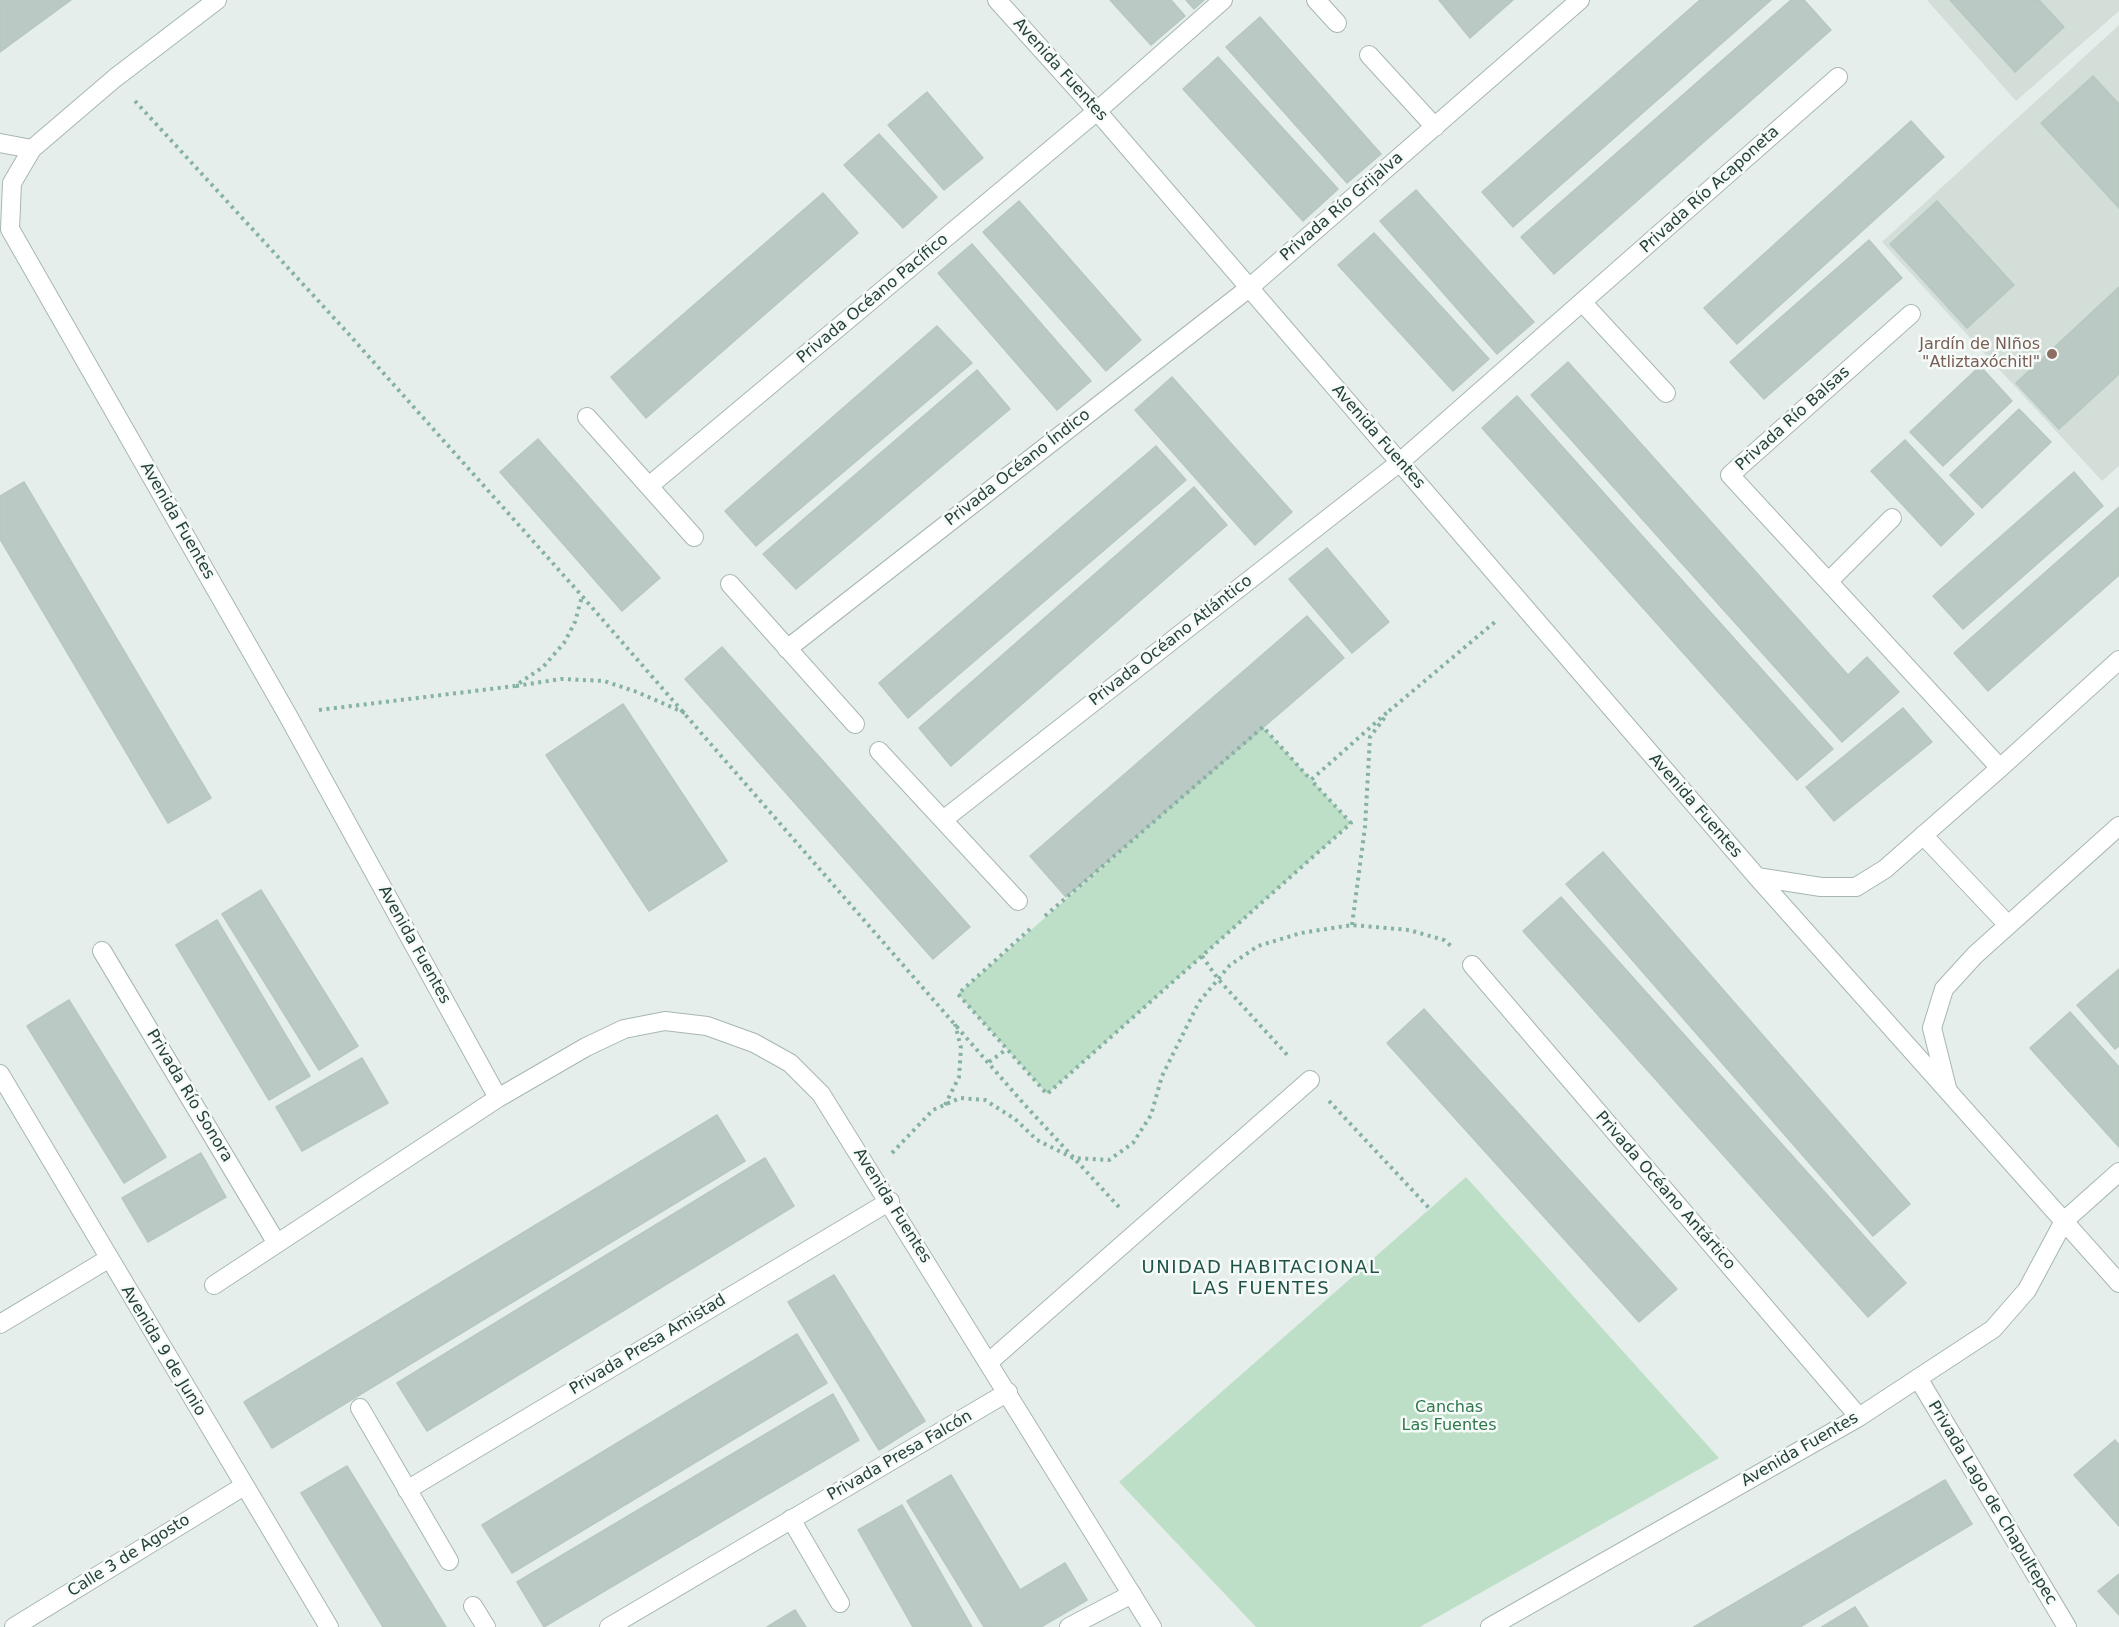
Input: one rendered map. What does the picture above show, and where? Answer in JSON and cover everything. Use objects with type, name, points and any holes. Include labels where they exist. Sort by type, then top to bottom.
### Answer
[{"type":"street","name":"Avenida Fuentes","points":[[217,0],[115,78],[32,149],[6,186],[10,229],[286,714],[498,1098]]},
{"type":"street","name":"Avenida Fuentes","points":[[997,0],[1097,111],[1756,877],[2119,1283]]},
{"type":"street","name":"Privada Océano Pacífico","points":[[649,486],[1097,111],[1224,0]]},
{"type":"street","points":[[1316,0],[1337,23]]},
{"type":"street","name":"Privada Río Grijalva","points":[[1249,288],[1580,0]]},
{"type":"street","points":[[1369,55],[1435,127]]},
{"type":"street","name":"Privada Río Acaponeta","points":[[1400,462],[1838,77]]},
{"type":"street","points":[[0,143],[32,149]]},
{"type":"street","name":"Privada Océano Índico","points":[[787,649],[1249,288]]},
{"type":"street","points":[[1583,303],[1666,393]]},
{"type":"street","name":"Privada Río Balsas","points":[[1911,314],[1730,476],[2000,768]]},
{"type":"street","points":[[587,417],[694,537]]},
{"type":"street","name":"Privada Océano Atlántico","points":[[943,820],[1400,462]]},
{"type":"street","points":[[1829,581],[1892,518]]},
{"type":"street","points":[[730,584],[855,723]]},
{"type":"street","points":[[1756,877],[1821,887],[1856,887],[1885,869],[2119,660]]},
{"type":"street","points":[[879,752],[1018,902]]},
{"type":"street","name":"Avenida Fuentes","points":[[1948,1093],[1932,1028],[1944,989],[1975,955],[2119,826]]},
{"type":"street","points":[[1923,835],[2008,925]]},
{"type":"street","name":"Privada Río Sonora","points":[[102,951],[276,1242]]},
{"type":"street","name":"Privada Océano Antártico","points":[[1472,965],[1859,1417]]},
{"type":"street","name":"Avenida Fuentes","points":[[214,1285],[276,1242],[498,1098],[624,1029],[665,1022],[707,1026],[754,1043],[790,1063],[821,1094],[873,1173],[1152,1627]]},
{"type":"street","name":"Avenida 9 de Junio","points":[[0,1074],[329,1627]]},
{"type":"street","points":[[989,1362],[1310,1080]]},
{"type":"street","points":[[2064,1221],[2119,1173]]},
{"type":"street","name":"Privada Presa Amistad","points":[[407,1490],[890,1201]]},
{"type":"street","name":"Avenida Fuentes","points":[[1490,1627],[1859,1417],[1993,1329],[2028,1290],[2064,1221]]},
{"type":"street","points":[[0,1324],[108,1259]]},
{"type":"street","name":"Privada Lago de Chapultepec","points":[[1918,1378],[2067,1627]]},
{"type":"street","name":"Privada Presa Falcón","points":[[609,1627],[1008,1392]]},
{"type":"street","points":[[360,1408],[449,1562]]},
{"type":"street","name":"Calle 3 de Agosto","points":[[14,1627],[244,1486]]},
{"type":"street","points":[[791,1519],[840,1603]]},
{"type":"street","points":[[1069,1627],[1132,1594]]},
{"type":"street","points":[[473,1606],[486,1627]]},
{"type":"path","points":[[115,78],[345,330],[582,596],[954,1023],[1139,1229]]},
{"type":"path","points":[[515,686],[543,667],[564,643],[575,622],[582,596]]},
{"type":"path","points":[[1311,780],[1390,709],[1520,602]]},
{"type":"path","points":[[286,714],[561,679],[604,681],[637,692],[686,714]]},
{"type":"path","points":[[1352,925],[1365,827],[1370,737],[1390,709]]},
{"type":"path","points":[[1033,927],[958,994],[1047,1094],[1351,823],[1263,727],[1041,920]]},
{"type":"path","points":[[873,1173],[933,1110],[960,1098],[985,1100],[1016,1119],[1037,1140],[1073,1158],[1109,1160],[1132,1143],[1151,1115],[1162,1076],[1198,1002],[1230,965],[1258,946],[1301,933],[1352,925],[1409,930],[1443,940],[1472,965]]},
{"type":"path","points":[[945,1105],[959,1077],[961,1048],[954,1023]]},
{"type":"path","points":[[989,1062],[1007,1049]]},
{"type":"shaded area","points":[[1927,0],[2119,0],[2119,11],[2016,101]]},
{"type":"shaded area","name":"Jardín de NIños \"Atliztaxóchitl\"","points":[[2119,25],[2119,466],[2102,481],[1882,242]]},
{"type":"green space","points":[[1263,727],[1351,823],[1047,1094],[958,994]]},
{"type":"green space","name":"Canchas Las Fuentes","points":[[1466,1177],[1719,1458],[1420,1627],[1256,1627],[1119,1482]]},
{"type":"building","points":[[0,0],[71,0],[0,52]]},
{"type":"building","points":[[1110,0],[1171,0],[1185,16],[1151,45]]},
{"type":"building","points":[[1186,0],[1204,0],[1194,9]]},
{"type":"building","points":[[1439,0],[1513,0],[1470,38]]},
{"type":"building","points":[[1700,0],[1771,0],[1513,227],[1482,192]]},
{"type":"building","points":[[1791,0],[1804,0],[1831,30],[1554,274],[1521,237]]},
{"type":"building","points":[[1950,0],[2039,0],[2064,27],[2015,72]]},
{"type":"building","points":[[1260,17],[1381,154],[1347,183],[1226,47]]},
{"type":"building","points":[[1218,57],[1338,189],[1303,221],[1183,89]]},
{"type":"building","points":[[2093,76],[2119,104],[2119,208],[2041,123]]},
{"type":"building","points":[[927,92],[983,158],[944,190],[888,125]]},
{"type":"building","points":[[1911,121],[1944,157],[1737,344],[1704,308]]},
{"type":"building","points":[[879,134],[937,197],[903,228],[844,165]]},
{"type":"building","points":[[1416,190],[1534,322],[1497,354],[1380,221]]},
{"type":"building","points":[[823,193],[858,233],[646,418],[611,377]]},
{"type":"building","points":[[1019,201],[1141,340],[1106,371],[983,232]]},
{"type":"building","points":[[1937,201],[2014,285],[1967,328],[1890,244]]},
{"type":"building","points":[[1374,233],[1489,359],[1453,391],[1338,265]]},
{"type":"building","points":[[1869,240],[1902,278],[1764,399],[1730,362]]},
{"type":"building","points":[[972,244],[1091,381],[1057,410],[938,273]]},
{"type":"building","points":[[2119,287],[2119,374],[2059,429],[2016,383]]},
{"type":"building","points":[[937,326],[972,363],[756,546],[725,511]]},
{"type":"building","points":[[1568,362],[1848,675],[1867,657],[1899,692],[1842,742],[1531,395]]},
{"type":"building","points":[[1980,366],[2012,401],[1943,466],[1910,432]]},
{"type":"building","points":[[977,370],[1010,409],[796,589],[763,554]]},
{"type":"building","points":[[1172,377],[1292,512],[1255,545],[1135,410]]},
{"type":"building","points":[[1517,396],[1833,749],[1797,780],[1482,428]]},
{"type":"building","points":[[2019,409],[2051,442],[1982,508],[1950,475]]},
{"type":"building","points":[[538,439],[660,578],[622,611],[500,472]]},
{"type":"building","points":[[1905,440],[1974,514],[1941,546],[1871,471]]},
{"type":"building","points":[[1156,446],[1186,480],[908,718],[879,683]]},
{"type":"building","points":[[2074,472],[2103,506],[1963,629],[1933,596]]},
{"type":"building","points":[[24,482],[211,798],[168,823],[0,539],[0,496]]},
{"type":"building","points":[[1194,487],[1227,525],[951,766],[919,728]]},
{"type":"building","points":[[2119,507],[2119,575],[1988,691],[1954,653]]},
{"type":"building","points":[[1327,548],[1389,622],[1352,653],[1289,579]]},
{"type":"building","points":[[1307,616],[1344,658],[1066,897],[1030,856]]},
{"type":"building","points":[[722,647],[970,927],[933,959],[685,679]]},
{"type":"building","points":[[623,704],[727,861],[649,911],[546,755]]},
{"type":"building","points":[[1903,708],[1932,742],[1834,821],[1806,787]]},
{"type":"building","points":[[1603,852],[1910,1204],[1873,1236],[1566,884]]},
{"type":"building","points":[[261,890],[358,1046],[319,1070],[222,914]]},
{"type":"building","points":[[1561,897],[1906,1283],[1868,1317],[1523,931]]},
{"type":"building","points":[[217,920],[310,1076],[269,1100],[176,945]]},
{"type":"building","points":[[2119,969],[2119,1046],[2115,1049],[2077,1005]]},
{"type":"building","points":[[69,1000],[166,1157],[124,1183],[27,1026]]},
{"type":"building","points":[[1424,1009],[1677,1289],[1639,1322],[1387,1043]]},
{"type":"building","points":[[2070,1012],[2119,1067],[2119,1147],[2030,1048]]},
{"type":"building","points":[[362,1058],[388,1103],[302,1151],[276,1107]]},
{"type":"building","points":[[717,1115],[745,1161],[272,1448],[244,1402]]},
{"type":"building","points":[[201,1153],[226,1197],[148,1242],[122,1198]]},
{"type":"building","points":[[765,1158],[794,1206],[427,1431],[397,1383]]},
{"type":"building","points":[[834,1275],[925,1421],[879,1450],[788,1302]]},
{"type":"building","points":[[797,1334],[827,1383],[512,1573],[482,1525]]},
{"type":"building","points":[[833,1394],[859,1440],[544,1627],[517,1582]]},
{"type":"building","points":[[2115,1440],[2119,1445],[2119,1526],[2074,1475]]},
{"type":"building","points":[[347,1466],[446,1627],[383,1627],[301,1493]]},
{"type":"building","points":[[951,1475],[1020,1590],[1065,1563],[1087,1600],[1041,1627],[984,1627],[907,1501]]},
{"type":"building","points":[[1945,1480],[1972,1524],[1800,1627],[1694,1627]]},
{"type":"building","points":[[902,1505],[972,1627],[913,1627],[858,1530]]},
{"type":"building","points":[[2119,1574],[2119,1615],[2098,1591]]},
{"type":"building","points":[[1855,1607],[1868,1627],[1822,1627]]},
{"type":"building","points":[[795,1610],[806,1627],[767,1627]]},
{"type":"place","name":"Jardín de NIños \"Atliztaxóchitl\"","points":[[2052,354]]},
{"type":"district","name":"UNIDAD HABITACIONAL LAS FUENTES","points":[[1261,1278]]}]
